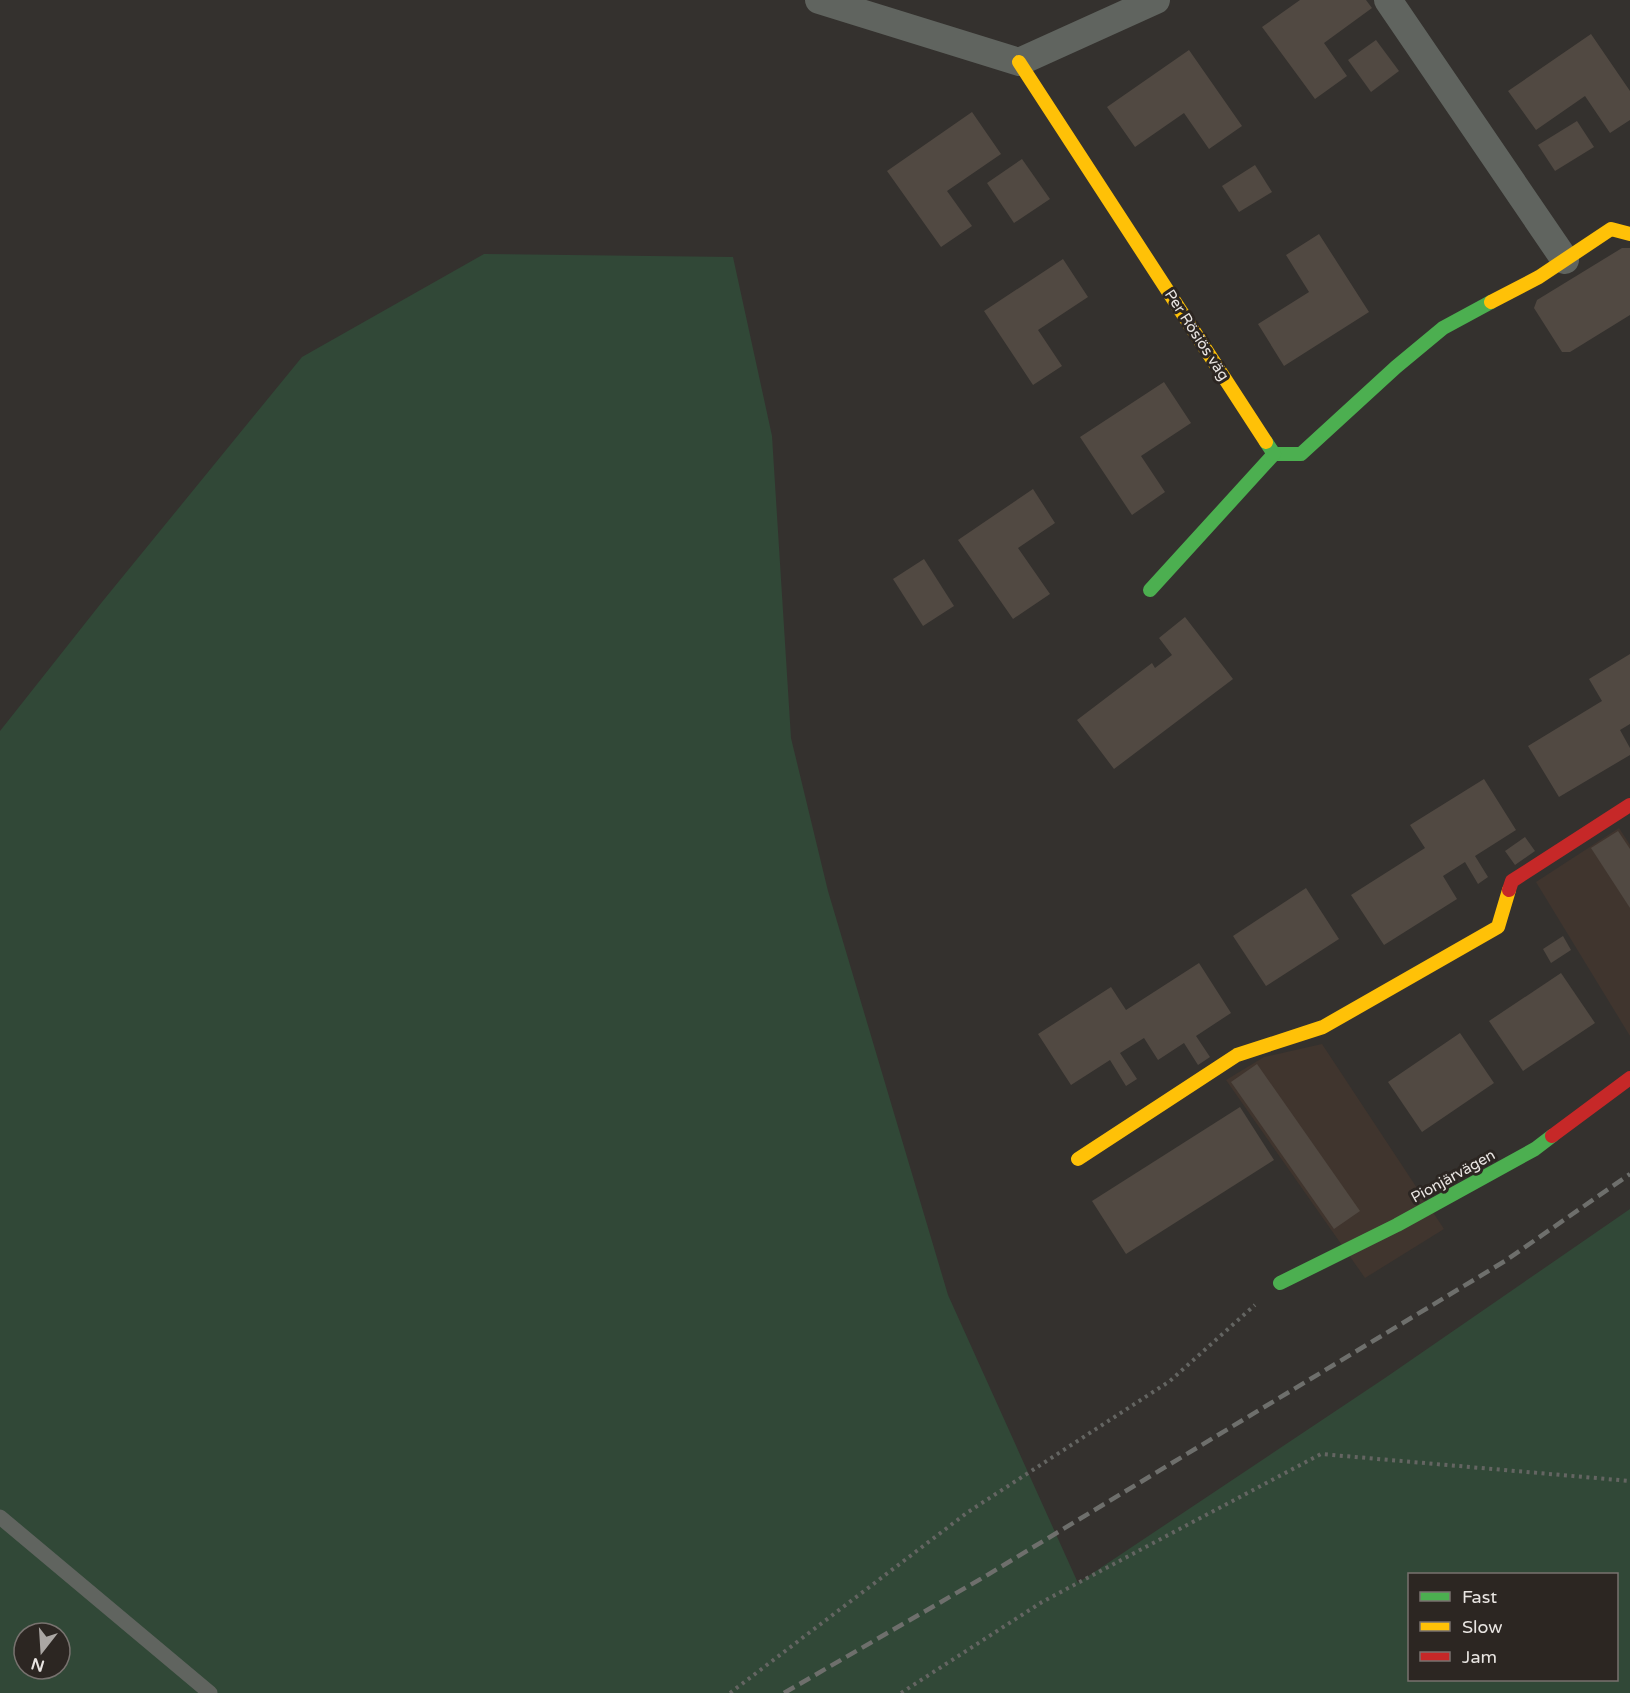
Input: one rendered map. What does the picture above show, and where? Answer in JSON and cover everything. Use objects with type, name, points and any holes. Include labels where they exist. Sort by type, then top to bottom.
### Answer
[{"type":"street","points":[[819,0],[1019,62],[1156,0]]},
{"type":"street","points":[[1388,0],[1565,260]]},
{"type":"street","name":"Per Rösiös väg","points":[[1019,62],[1275,454]]},
{"type":"street","points":[[1150,590],[1275,454],[1301,453],[1443,328],[1539,277],[1611,229],[1630,234]]},
{"type":"street","points":[[1078,1159],[1237,1055],[1323,1027],[1498,927],[1512,881],[1630,805]]},
{"type":"street","name":"Pionjärvägen","points":[[1280,1283],[1397,1225],[1535,1149],[1630,1078]]},
{"type":"lane","points":[[0,1516],[210,1693]]},
{"type":"path","points":[[730,1693],[969,1512],[1170,1381],[1280,1283]]},
{"type":"path","points":[[901,1693],[1042,1602],[1321,1454],[1630,1481]]},
{"type":"shaded area","points":[[1619,828],[1630,845],[1630,1036],[1536,882]]},
{"type":"shaded area","points":[[1322,1044],[1444,1229],[1365,1278],[1226,1080],[1264,1057]]},
{"type":"green space","points":[[484,254],[733,257],[772,436],[791,738],[828,891],[948,1295],[1078,1583],[1385,1378],[1630,1209],[1630,1693],[0,1693],[0,731],[302,357]]},
{"type":"building","points":[[1300,0],[1366,0],[1372,8],[1324,43],[1347,76],[1315,99],[1262,27]]},
{"type":"building","points":[[1591,34],[1630,91],[1630,120],[1610,133],[1585,96],[1536,130],[1508,91]]},
{"type":"building","points":[[1376,40],[1399,71],[1371,92],[1348,60]]},
{"type":"building","points":[[1189,50],[1242,126],[1209,149],[1184,113],[1135,147],[1107,107]]},
{"type":"building","points":[[972,112],[1001,154],[947,191],[972,226],[941,247],[887,171]]},
{"type":"building","points":[[1577,121],[1594,147],[1555,171],[1538,145]]},
{"type":"building","points":[[1022,159],[1050,199],[1014,223],[987,183]]},
{"type":"building","points":[[1255,165],[1272,192],[1239,212],[1222,186]]},
{"type":"building","points":[[1319,234],[1369,312],[1284,366],[1258,324],[1309,292],[1286,255]]},
{"type":"building","points":[[1622,248],[1630,248],[1630,315],[1570,352],[1562,352],[1534,308],[1537,300]]},
{"type":"building","points":[[1063,259],[1088,297],[1038,330],[1062,366],[1033,385],[984,311]]},
{"type":"building","points":[[1164,382],[1191,423],[1141,456],[1165,492],[1132,515],[1080,437]]},
{"type":"building","points":[[1033,489],[1055,523],[1018,548],[1050,594],[1013,619],[958,540]]},
{"type":"building","points":[[924,559],[954,606],[923,626],[893,579]]},
{"type":"building","points":[[1185,617],[1233,679],[1114,769],[1077,720],[1152,663],[1155,668],[1172,655],[1159,638]]},
{"type":"building","points":[[1630,654],[1630,724],[1620,730],[1630,748],[1630,755],[1559,797],[1528,746],[1602,701],[1589,679]]},
{"type":"building","points":[[1484,779],[1516,830],[1475,856],[1488,877],[1478,884],[1465,862],[1443,876],[1457,899],[1384,945],[1351,895],[1425,848],[1410,825]]},
{"type":"building","points":[[1618,831],[1630,849],[1630,908],[1591,848]]},
{"type":"building","points":[[1525,837],[1535,851],[1515,865],[1505,851]]},
{"type":"building","points":[[1306,888],[1339,939],[1266,986],[1233,936]]},
{"type":"building","points":[[1563,936],[1571,950],[1551,963],[1543,949]]},
{"type":"building","points":[[1199,963],[1231,1013],[1196,1036],[1210,1057],[1198,1065],[1184,1043],[1158,1060],[1144,1038],[1120,1053],[1137,1079],[1126,1086],[1110,1060],[1071,1085],[1038,1034],[1111,987],[1126,1010]]},
{"type":"building","points":[[1561,973],[1595,1023],[1523,1071],[1489,1021]]},
{"type":"building","points":[[1460,1033],[1494,1083],[1422,1132],[1388,1082]]},
{"type":"building","points":[[1257,1064],[1360,1211],[1334,1229],[1231,1082]]},
{"type":"building","points":[[1240,1107],[1274,1160],[1126,1254],[1092,1201]]},
{"type":"railway","points":[[784,1693],[984,1577],[1505,1261],[1630,1174]]},
{"type":"traffic: fast","points":[[1274,454],[1301,454],[1396,367],[1443,328],[1491,302]]},
{"type":"traffic: fast","points":[[1150,590],[1274,454],[1266,442]]},
{"type":"traffic: fast","points":[[1280,1283],[1397,1225],[1535,1149],[1552,1136]]},
{"type":"traffic: slow","points":[[1019,62],[1266,442]]},
{"type":"traffic: slow","points":[[1491,302],[1539,277],[1611,229],[1630,234]]},
{"type":"traffic: slow","points":[[1078,1159],[1237,1055],[1323,1027],[1498,927],[1509,890]]},
{"type":"traffic: jam","points":[[1509,890],[1512,881],[1630,805]]},
{"type":"traffic: jam","points":[[1552,1136],[1630,1078]]}]
